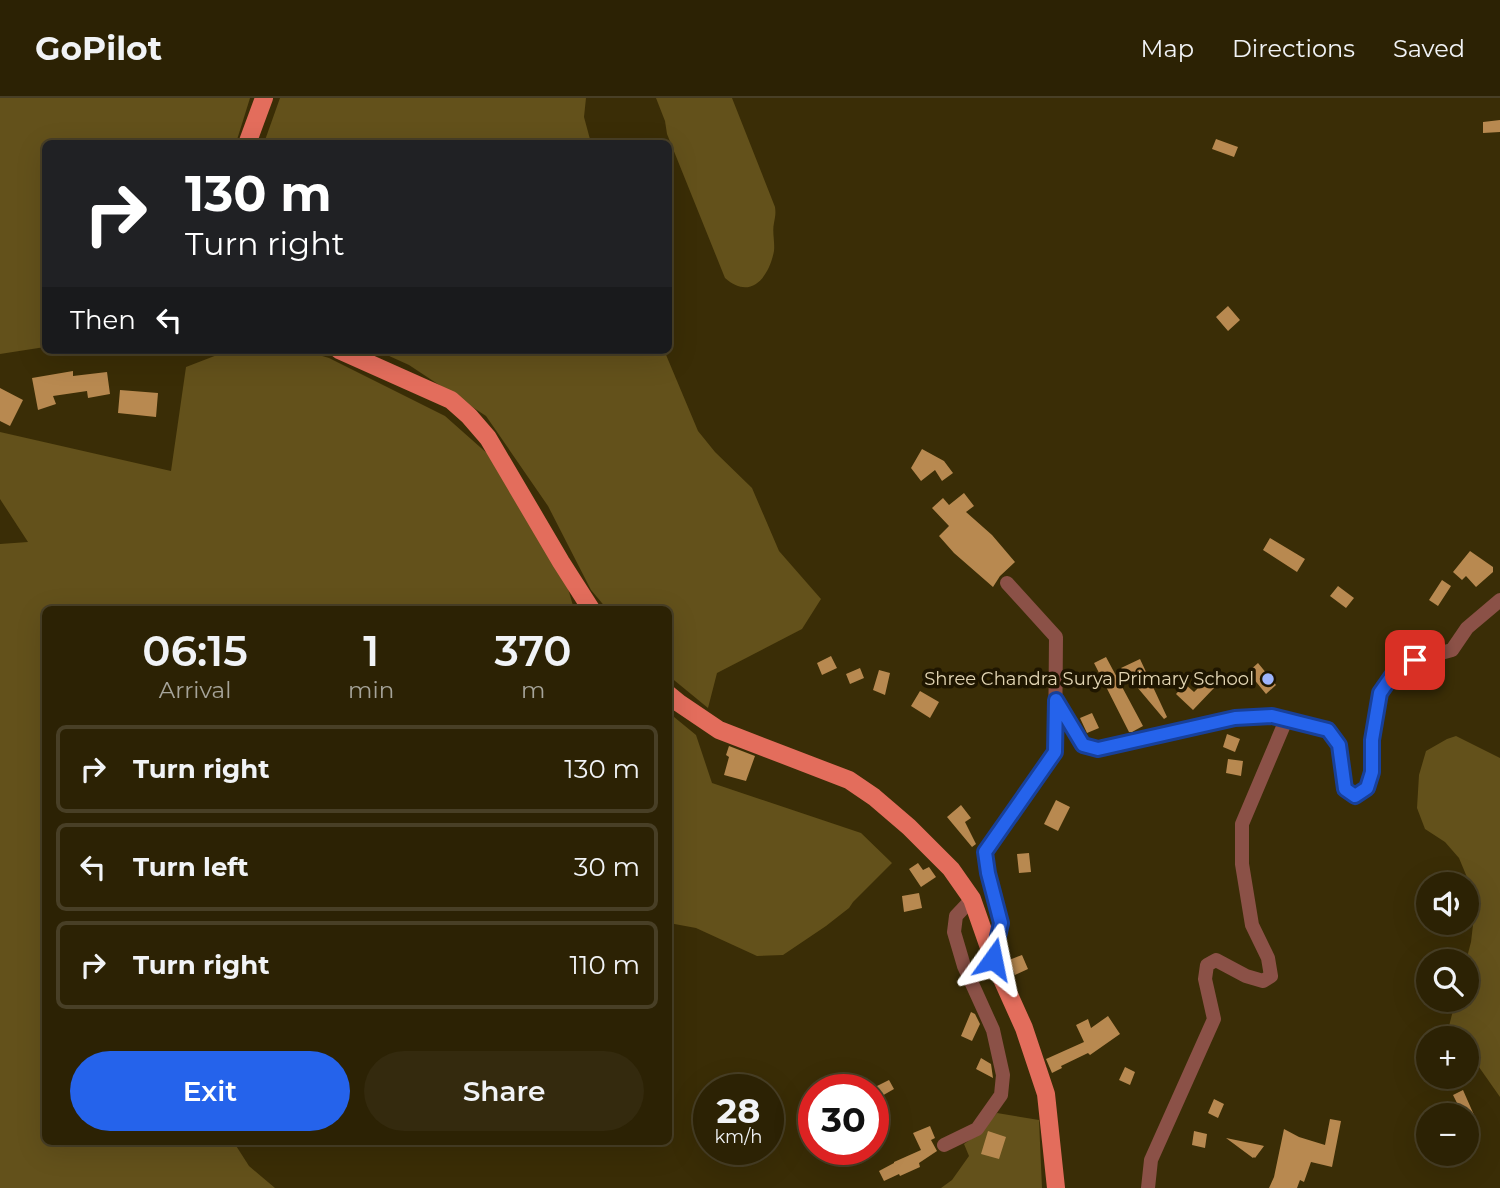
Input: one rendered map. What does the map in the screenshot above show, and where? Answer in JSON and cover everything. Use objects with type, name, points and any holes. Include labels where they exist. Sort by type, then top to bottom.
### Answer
[{"type":"main road","points":[[248,140],[264,98]]},
{"type":"main road","points":[[348,354],[451,400],[469,416],[488,438],[589,606]]},
{"type":"main road","points":[[672,697],[719,730],[849,780],[909,827],[951,869],[972,899],[993,959],[1024,1028],[1046,1094],[1056,1188]]},
{"type":"street","points":[[993,959],[1001,923],[985,852],[1055,752],[1056,637],[1007,583]]},
{"type":"street","points":[[1056,700],[1083,745],[1098,749],[1235,718],[1272,716],[1328,730],[1339,745],[1345,789],[1355,796],[1367,788],[1372,772],[1372,740],[1380,693],[1394,673],[1415,660],[1452,650],[1467,628],[1500,600]]},
{"type":"street","points":[[1148,1188],[1151,1160],[1214,1019],[1205,979],[1207,965],[1216,960],[1246,976],[1263,981],[1271,976],[1268,958],[1252,925],[1242,864],[1242,824],[1286,720]]},
{"type":"street","points":[[944,1145],[977,1129],[1002,1095],[1003,1075],[993,1030],[964,966],[954,932],[956,916],[972,899]]},
{"type":"shaded area","points":[[0,98],[250,98],[237,140],[42,140],[42,347],[0,354]]},
{"type":"shaded area","points":[[280,98],[586,98],[584,117],[590,140],[265,140]]},
{"type":"shaded area","points":[[656,98],[732,98],[775,207],[772,261],[757,283],[743,287],[734,285],[725,278],[672,146],[672,140],[667,134]]},
{"type":"shaded area","points":[[220,354],[316,354],[329,358],[445,416],[489,455],[567,585],[573,606],[42,606],[42,1145],[236,1145],[249,1166],[275,1188],[0,1188],[0,544],[28,542],[0,499],[0,432],[171,471],[186,367]]},
{"type":"shaded area","points":[[385,354],[666,354],[698,431],[715,452],[752,488],[779,551],[821,599],[802,629],[717,673],[708,708],[672,678],[672,606],[604,606],[591,590],[548,506],[486,416],[409,365]]},
{"type":"shaded area","points":[[672,715],[696,735],[712,783],[861,833],[892,863],[849,908],[783,955],[757,956],[696,928],[672,924]]},
{"type":"shaded area","points":[[1456,736],[1500,758],[1500,1097],[1479,1067],[1479,1026],[1449,1026],[1453,1012],[1479,1012],[1479,949],[1469,949],[1472,935],[1479,935],[1479,872],[1465,872],[1459,858],[1445,842],[1425,829],[1417,808],[1419,775],[1426,751]]},
{"type":"shaded area","points":[[997,1113],[1039,1120],[1042,1188],[941,1188],[952,1180],[969,1156],[964,1144],[981,1132]]},
{"type":"building","points":[[1500,120],[1500,132],[1483,133],[1483,122]]},
{"type":"building","points":[[1216,139],[1238,147],[1234,157],[1212,149]]},
{"type":"building","points":[[1228,306],[1240,320],[1228,331],[1216,317]]},
{"type":"building","points":[[73,371],[73,376],[107,372],[110,394],[88,398],[87,391],[53,396],[56,404],[38,410],[32,378]]},
{"type":"building","points":[[0,388],[23,400],[10,426],[0,421]]},
{"type":"building","points":[[120,390],[158,393],[156,417],[118,413]]},
{"type":"building","points":[[922,449],[944,461],[953,473],[942,481],[935,470],[921,481],[911,468]]},
{"type":"building","points":[[964,493],[974,506],[966,512],[992,535],[1015,562],[993,587],[939,536],[949,526],[932,508],[943,498],[949,505]]},
{"type":"building","points":[[1270,538],[1305,559],[1297,572],[1263,550]]},
{"type":"building","points":[[1470,551],[1493,567],[1493,572],[1476,587],[1466,576],[1462,580],[1453,572]]},
{"type":"building","points":[[1442,580],[1451,586],[1438,606],[1429,600]]},
{"type":"building","points":[[1338,586],[1354,598],[1346,608],[1330,596]]},
{"type":"building","points":[[831,656],[837,668],[822,675],[817,663]]},
{"type":"building","points":[[1106,657],[1143,726],[1132,732],[1129,732],[1094,663]]},
{"type":"building","points":[[1140,659],[1167,717],[1164,719],[1121,668]]},
{"type":"building","points":[[1258,663],[1276,685],[1266,694],[1248,672]]},
{"type":"building","points":[[860,668],[864,678],[850,684],[846,674]]},
{"type":"building","points":[[879,670],[890,673],[885,695],[873,690]]},
{"type":"building","points":[[1206,680],[1214,688],[1193,710],[1176,694],[1185,684],[1194,692]]},
{"type":"building","points":[[920,691],[939,702],[930,718],[911,706]]},
{"type":"building","points":[[1092,713],[1099,728],[1087,733],[1080,718]]},
{"type":"building","points":[[1227,734],[1240,739],[1235,752],[1223,747]]},
{"type":"building","points":[[729,746],[755,756],[746,781],[724,775]]},
{"type":"building","points":[[1228,759],[1243,761],[1241,776],[1226,773]]},
{"type":"building","points":[[1056,800],[1070,807],[1058,831],[1044,824]]},
{"type":"building","points":[[961,805],[971,818],[965,822],[976,844],[972,847],[947,817]]},
{"type":"building","points":[[1029,853],[1031,872],[1019,873],[1017,854]]},
{"type":"building","points":[[918,863],[923,870],[929,867],[936,877],[921,887],[909,869]]},
{"type":"building","points":[[919,893],[922,908],[904,912],[902,896]]},
{"type":"building","points":[[1022,955],[1028,969],[1015,975],[1009,960]]},
{"type":"building","points":[[971,1012],[980,1024],[972,1041],[961,1036]]},
{"type":"building","points":[[1108,1016],[1120,1034],[1090,1055],[1088,1053],[1052,1073],[1046,1059],[1084,1042],[1076,1025],[1088,1019],[1091,1028]]},
{"type":"building","points":[[981,1058],[991,1064],[993,1078],[976,1069]]},
{"type":"building","points":[[1125,1067],[1135,1072],[1130,1085],[1119,1080]]},
{"type":"building","points":[[1463,1090],[1469,1103],[1457,1103],[1453,1095]]},
{"type":"building","points":[[1214,1099],[1224,1104],[1218,1118],[1208,1113]]},
{"type":"building","points":[[1330,1119],[1341,1121],[1332,1167],[1311,1162],[1304,1182],[1300,1180],[1297,1188],[1269,1188],[1274,1177],[1284,1129],[1325,1145]]},
{"type":"building","points":[[930,1126],[935,1138],[931,1140],[937,1151],[919,1163],[920,1167],[884,1181],[879,1171],[921,1150],[913,1133]]},
{"type":"building","points":[[988,1131],[1006,1137],[999,1159],[981,1154]]},
{"type":"building","points":[[1194,1131],[1207,1134],[1205,1148],[1192,1145]]},
{"type":"building","points":[[1226,1138],[1264,1146],[1253,1158]]},
{"type":"place","name":"Shree Chandra Surya Primary School","points":[[1268,679]]},
{"type":"route","points":[[993,959],[1001,923],[985,852],[1055,752],[1056,700],[1083,745],[1098,749],[1235,718],[1272,716],[1328,730],[1339,745],[1345,789],[1355,796],[1367,788],[1372,772],[1372,740],[1380,693],[1394,673],[1415,660]]}]
